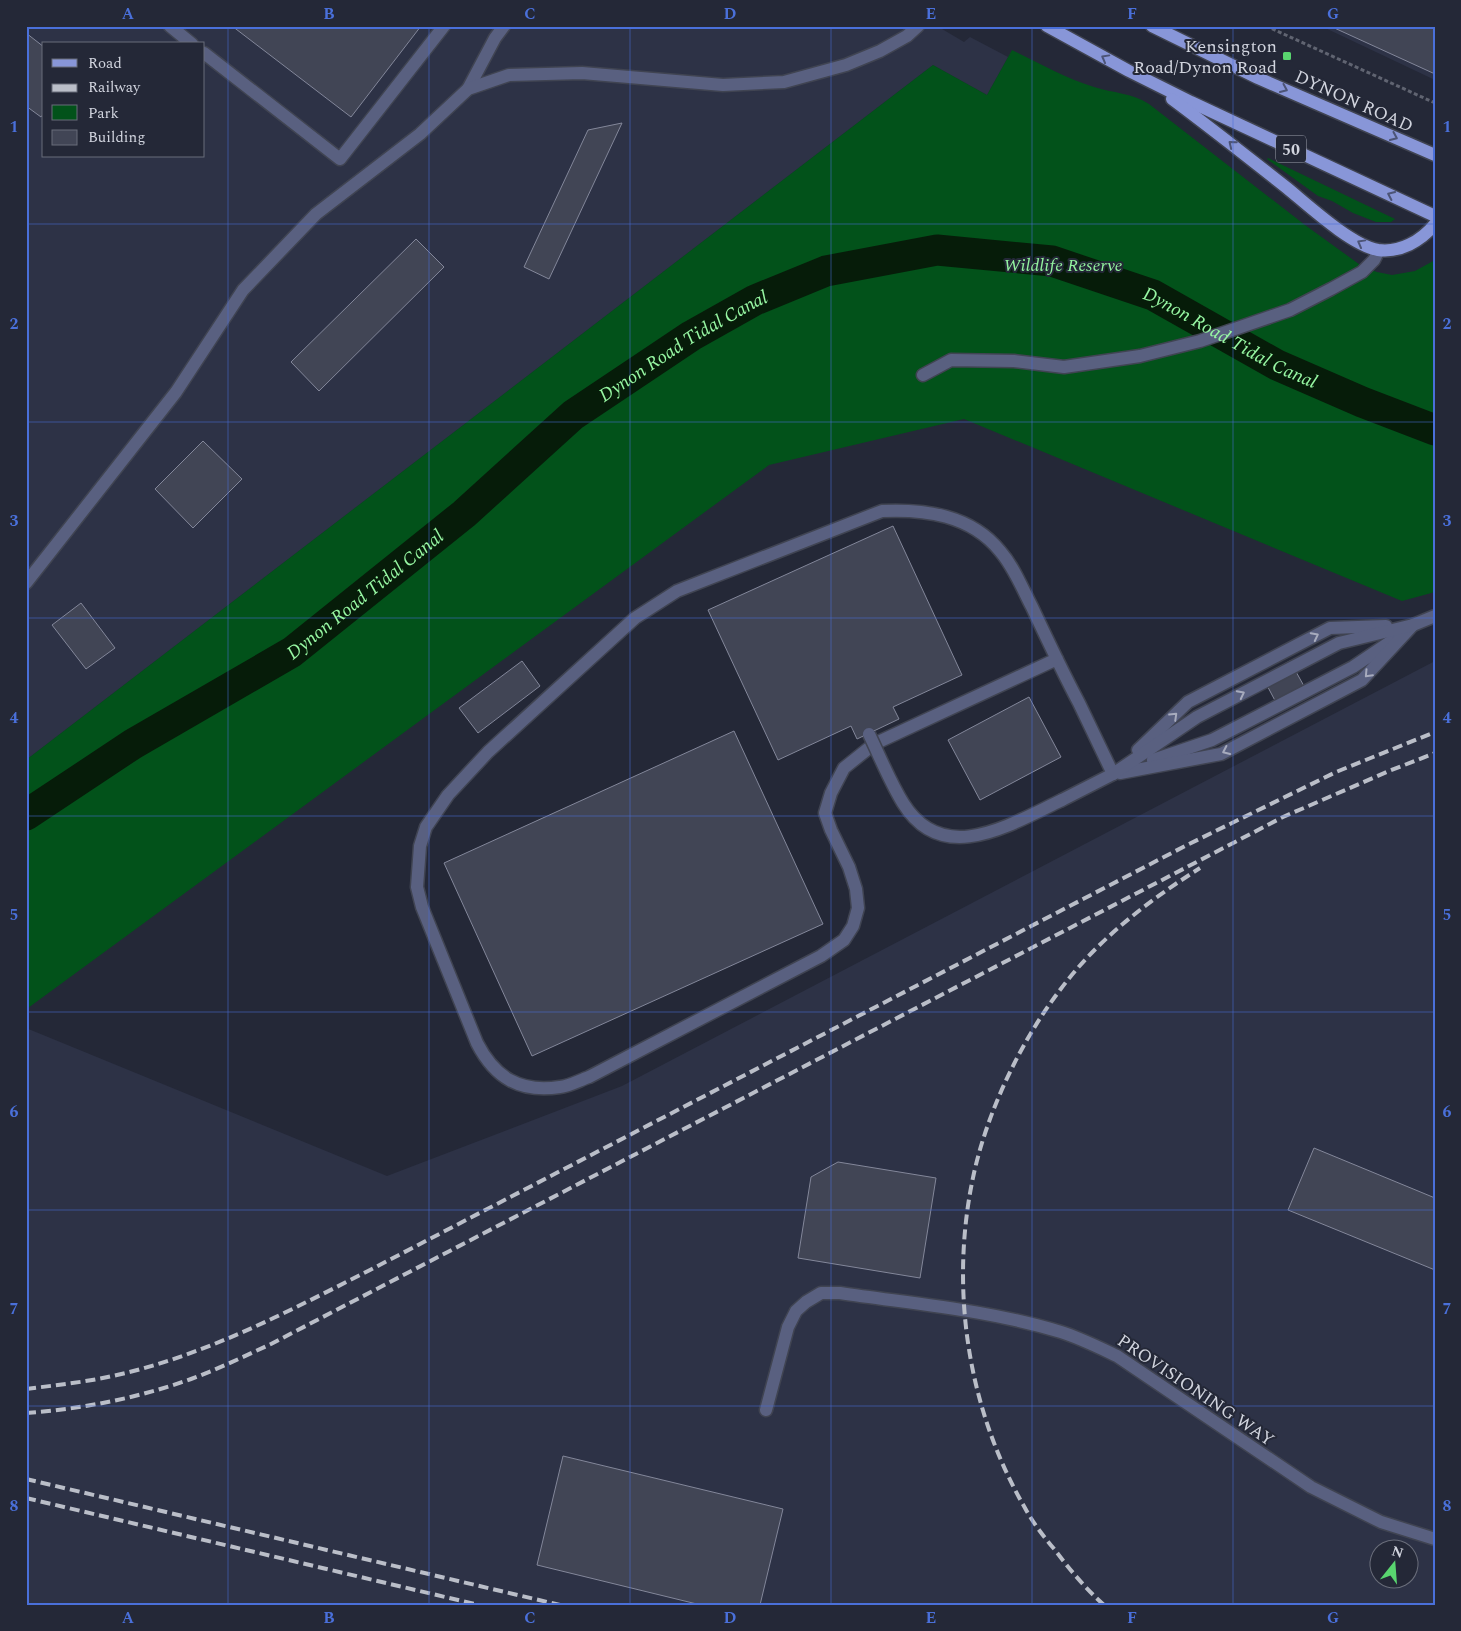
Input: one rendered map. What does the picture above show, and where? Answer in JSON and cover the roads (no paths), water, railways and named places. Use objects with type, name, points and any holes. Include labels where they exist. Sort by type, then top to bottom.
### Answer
[{"type":"main road","name":"50","points":[[1047,26],[1148,81],[1435,216]]},
{"type":"main road","name":"DYNON ROAD","points":[[1152,26],[1258,78],[1435,155]]},
{"type":"main road","points":[[1148,81],[1362,244],[1379,250],[1392,250],[1403,247],[1421,237],[1435,224]]},
{"type":"lane","points":[[170,26],[190,42]]},
{"type":"lane","points":[[205,54],[340,159],[444,26]]},
{"type":"lane","points":[[26,584],[176,392],[243,290],[316,214],[420,134],[468,89],[495,38],[504,26]]},
{"type":"lane","points":[[468,89],[509,75],[582,73],[723,85],[784,82],[855,62],[893,44],[918,26]]},
{"type":"lane","points":[[923,375],[951,360],[1014,361],[1064,367],[1140,356],[1200,341],[1290,310],[1357,276],[1370,265],[1379,250]]},
{"type":"lane","points":[[1057,659],[874,744],[844,768],[831,793],[825,813],[849,867],[856,889],[858,908],[853,926],[844,940],[822,956],[589,1077],[562,1087],[535,1089],[519,1084],[499,1073],[487,1060],[477,1043],[422,907],[417,887],[420,846],[426,827],[448,795],[488,752],[635,618],[677,591],[882,511],[905,510],[926,512],[946,516],[969,525],[1000,550],[1015,573],[1057,659],[1113,774]]},
{"type":"lane","points":[[869,734],[903,803],[921,825],[939,834],[962,838],[989,833],[1062,800],[1113,774],[1198,717],[1339,643],[1414,625],[1435,616]]},
{"type":"lane","points":[[1113,774],[1212,740],[1354,667],[1414,625]]},
{"type":"lane","points":[[1113,774],[1221,754],[1362,680],[1414,625]]},
{"type":"lane","points":[[1113,774],[1188,702],[1330,628],[1414,625]]},
{"type":"lane","name":"PROVISIONING WAY","points":[[766,1410],[788,1327],[796,1311],[821,1293],[840,1293],[965,1310],[1061,1332],[1117,1356],[1311,1487],[1381,1522],[1435,1539]]},
{"type":"waterway","name":"Dynon Road Tidal Canal","points":[[26,815],[133,744],[292,652],[464,514],[573,415],[691,336],[755,300],[826,271],[937,250],[1052,261],[1153,295],[1277,365],[1362,402],[1435,430]]},
{"type":"railway","points":[[26,1389],[94,1380],[150,1366],[215,1344],[278,1316],[1187,845],[1336,772],[1435,732]]},
{"type":"railway","points":[[26,1413],[68,1409],[151,1392],[201,1375],[271,1344],[1283,817],[1435,753]]},
{"type":"railway","points":[[1104,1605],[1072,1572],[1032,1519],[1005,1470],[989,1429],[977,1388],[968,1345],[963,1259],[967,1216],[980,1149],[997,1101],[1019,1054],[1046,1010],[1090,954],[1107,938],[1161,894],[1200,868]]},
{"type":"railway","points":[[26,1479],[560,1605]]},
{"type":"railway","points":[[26,1498],[479,1605]]},
{"type":"place","name":"Kensington Road/Dynon Road","points":[[1287,56]]},
{"type":"park label","name":"Wildlife Reserve","points":[[1063,265]]}]
